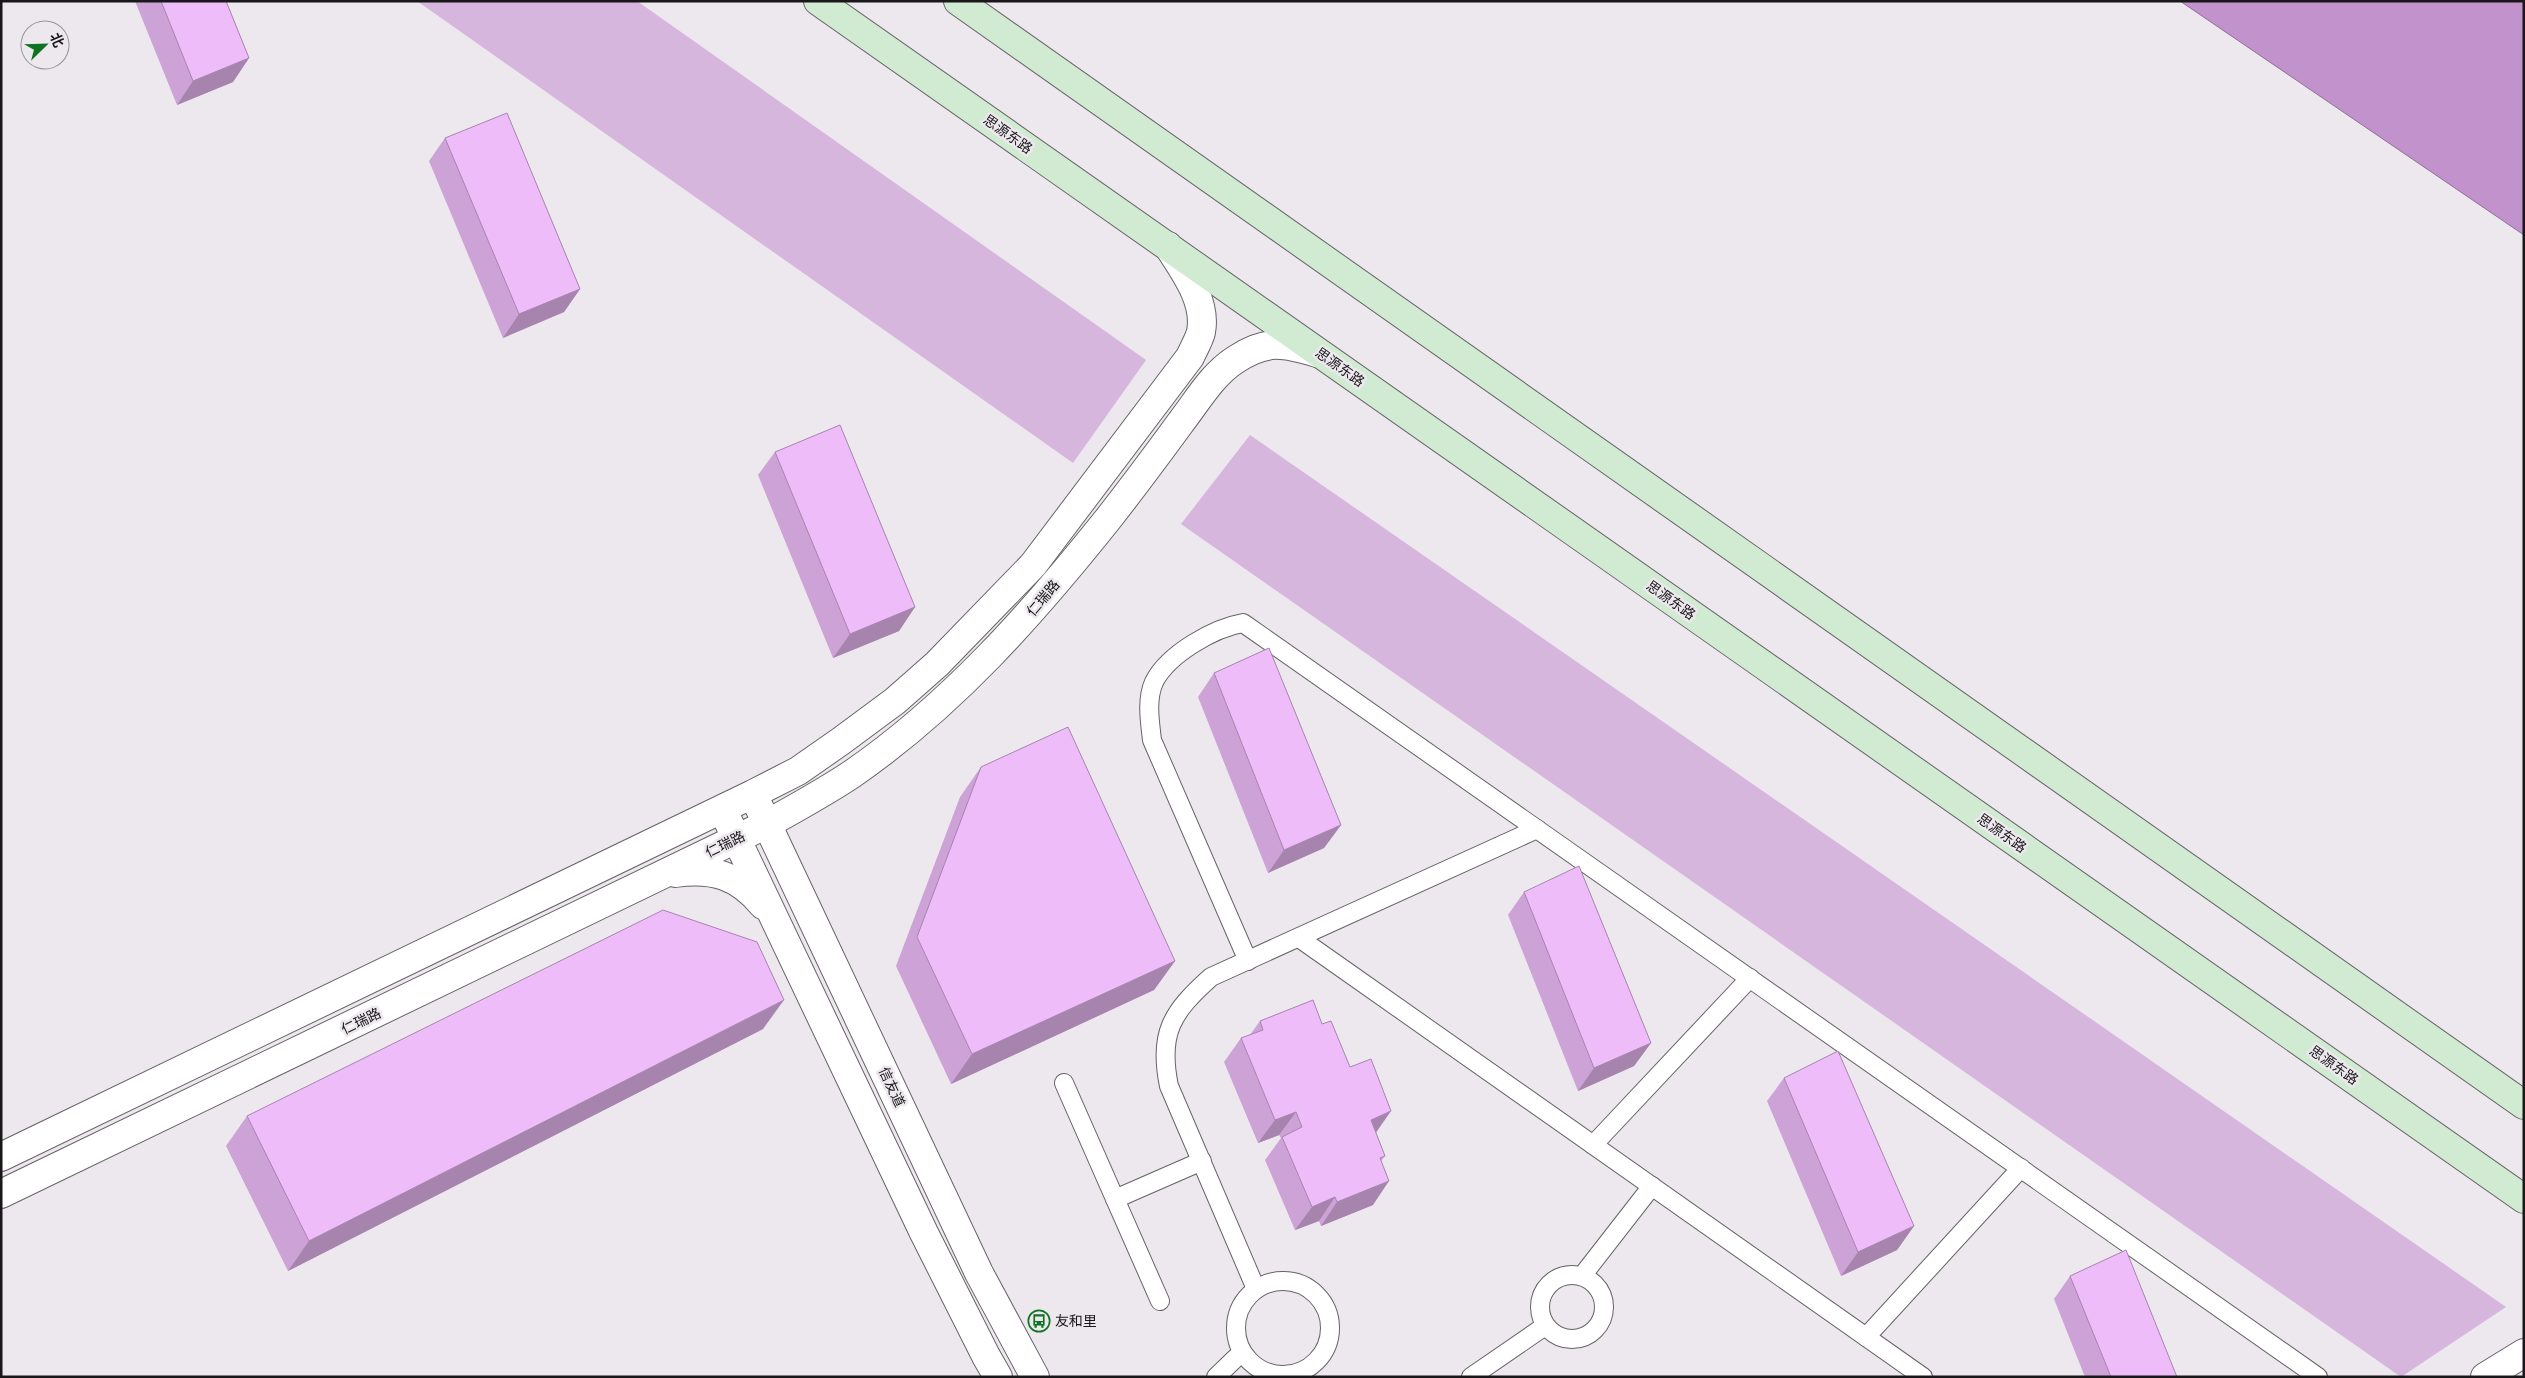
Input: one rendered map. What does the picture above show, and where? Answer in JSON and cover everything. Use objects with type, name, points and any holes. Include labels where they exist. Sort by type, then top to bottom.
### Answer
[{"type":"main road","name":"思源东路","points":[[818,1],[2524,1199]]},
{"type":"main road","points":[[958,1],[2524,1105]]},
{"type":"street","name":"仁瑞路","points":[[1,1157],[752,794],[798,770],[894,701],[938,664],[1034,565],[1190,358],[1201,332],[1200,310],[1196,293],[1168,246]]},
{"type":"street","name":"仁瑞路","points":[[1,1194],[661,876],[736,843],[852,774],[902,736],[959,686],[1016,630],[1127,495],[1216,376],[1236,359],[1264,346],[1286,344],[1322,355]]},
{"type":"street","name":"信友道","points":[[752,794],[808,908],[979,1273],[1035,1377]]},
{"type":"street","points":[[722,809],[736,843],[778,925],[924,1232],[998,1377]]},
{"type":"street","points":[[648,844],[689,839],[736,843],[768,865],[808,908]]},
{"type":"street","points":[[661,876],[700,871],[716,872],[730,878],[752,894],[778,925]]},
{"type":"street","points":[[2485,1377],[2524,1353]]},
{"type":"lane","points":[[1248,960],[1152,740],[1148,708],[1154,682],[1170,663],[1188,647],[1210,634],[1243,623],[2318,1377]]},
{"type":"lane","points":[[1256,1289],[1169,1086],[1164,1061],[1166,1038],[1174,1017],[1192,994],[1211,977],[1538,829]]},
{"type":"lane","points":[[1299,938],[1923,1377]]},
{"type":"lane","points":[[1593,1145],[1750,978]]},
{"type":"lane","points":[[1064,1083],[1160,1302]]},
{"type":"lane","points":[[1115,1199],[1202,1161]]},
{"type":"lane","points":[[1866,1336],[2021,1168]]},
{"type":"lane","points":[[1582,1276],[1652,1186]]},
{"type":"lane","points":[[1562,1276],[1582,1276],[1598,1289],[1604,1300],[1601,1321],[1595,1330],[1585,1337],[1563,1339],[1545,1326],[1539,1307],[1541,1296],[1546,1287],[1562,1276]]},
{"type":"lane","points":[[1284,1280],[1312,1290],[1322,1301],[1328,1316],[1330,1330],[1326,1347],[1307,1374],[1273,1375],[1258,1368],[1242,1352],[1238,1343],[1235,1326],[1238,1312],[1245,1299],[1256,1289],[1269,1282],[1284,1280]]},
{"type":"lane","points":[[1471,1377],[1545,1326]]},
{"type":"lane","points":[[1216,1377],[1242,1352]]},
{"type":"shaded area","points":[[417,1],[637,1],[1146,360],[1073,463]]},
{"type":"shaded area","points":[[2180,1],[2524,1],[2524,235]]},
{"type":"shaded area","points":[[1250,435],[2506,1307],[2401,1377],[1181,524]]},
{"type":"building","points":[[161,1],[226,1],[249,58],[193,81]]},
{"type":"building","points":[[507,113],[580,289],[519,314],[445,138]]},
{"type":"building","points":[[840,425],[915,607],[850,634],[775,452]]},
{"type":"building","points":[[1269,648],[1341,825],[1284,850],[1214,673]]},
{"type":"building","points":[[1068,727],[1175,961],[972,1054],[917,937],[981,767]]},
{"type":"building","points":[[1579,866],[1651,1043],[1594,1068],[1524,892]]},
{"type":"building","points":[[663,910],[757,942],[784,1000],[309,1241],[247,1116]]},
{"type":"building","points":[[1313,1000],[1322,1024],[1331,1021],[1350,1067],[1371,1059],[1391,1111],[1371,1120],[1385,1156],[1380,1158],[1389,1181],[1337,1202],[1335,1197],[1312,1207],[1282,1137],[1302,1127],[1296,1112],[1275,1120],[1241,1038],[1263,1030],[1260,1021]]},
{"type":"building","points":[[1838,1051],[1914,1226],[1858,1252],[1784,1078]]},
{"type":"building","points":[[2126,1250],[2177,1377],[2111,1377],[2070,1276]]},
{"type":"place","name":"友和里","points":[[1039,1321]]}]
